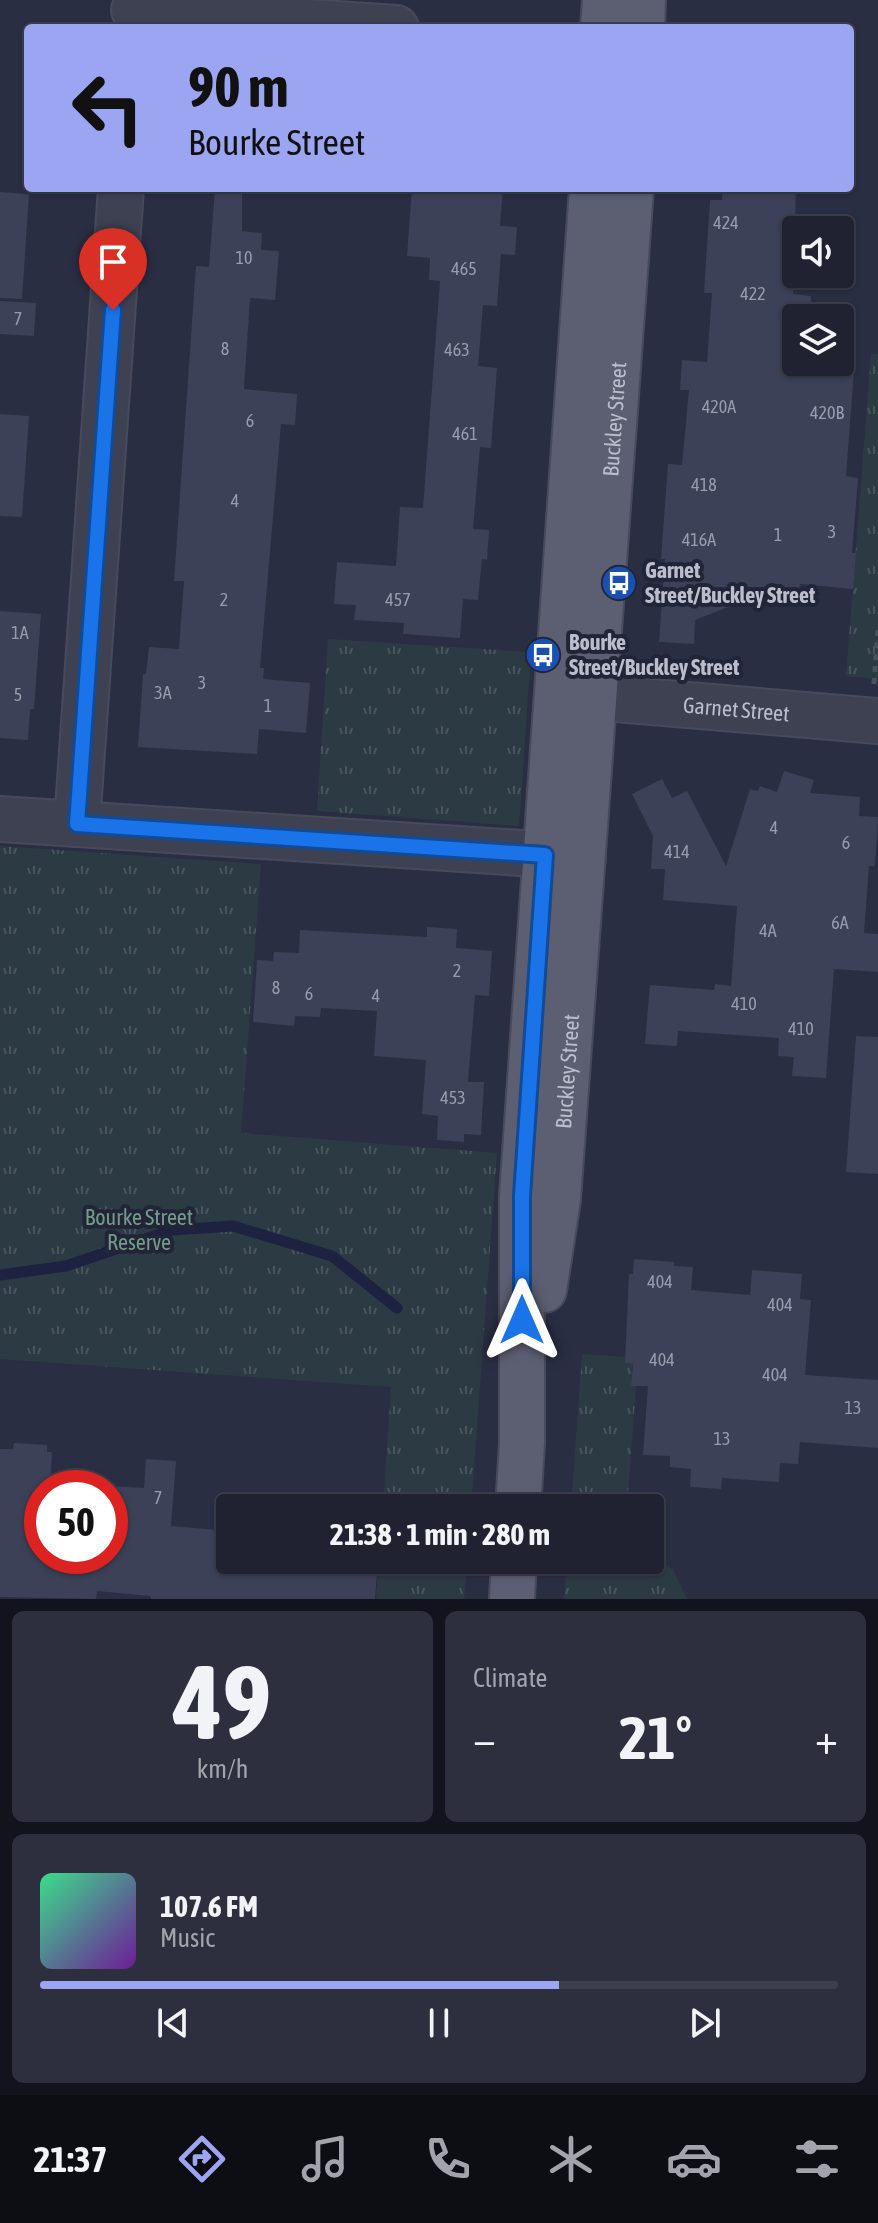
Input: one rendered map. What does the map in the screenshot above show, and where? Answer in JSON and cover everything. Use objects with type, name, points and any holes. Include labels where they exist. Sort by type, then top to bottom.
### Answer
[{"type":"main road","points":[[603,24],[605,0]]},
{"type":"main road","points":[[642,24],[643,0]]},
{"type":"main road","name":"Buckley Street","points":[[576,696],[592,192]]},
{"type":"main road","name":"Buckley Street","points":[[519,1494],[522,1443],[522,1196],[564,856],[576,696],[631,192]]},
{"type":"main road","points":[[512,1599],[513,1574]]},
{"type":"street","points":[[134,13],[326,24]]},
{"type":"street","points":[[77,824],[121,192]]},
{"type":"street","name":"Garnet Street","points":[[576,696],[878,721]]},
{"type":"street","points":[[0,819],[564,856]]},
{"type":"path","points":[[878,629],[874,685],[878,685]]},
{"type":"green space","points":[[871,354],[878,354],[878,679],[846,676]]},
{"type":"green space","points":[[328,639],[531,652],[519,826],[317,811]]},
{"type":"green space","name":"Bourke Street Reserve","points":[[0,846],[261,864],[241,1133],[497,1153],[472,1494],[384,1494],[391,1387],[0,1359]]},
{"type":"green space","points":[[582,1354],[626,1357],[626,1363],[633,1364],[631,1385],[636,1386],[628,1494],[572,1494]]},
{"type":"green space","points":[[664,1563],[673,1570],[687,1599],[564,1599],[566,1574],[664,1574]]},
{"type":"green space","points":[[378,1574],[466,1574],[464,1599],[376,1599]]},
{"type":"building","points":[[0,192],[29,194],[22,299],[0,298]]},
{"type":"building","points":[[215,192],[242,192],[242,231],[262,233],[261,250],[279,251],[275,300],[250,298],[244,389],[297,394],[295,425],[281,424],[260,668],[264,668],[263,679],[310,683],[306,733],[259,729],[257,754],[138,747],[143,674],[146,674],[149,647],[179,649],[184,581],[174,581],[196,266],[209,267]]},
{"type":"building","points":[[412,192],[503,192],[500,226],[517,227],[515,255],[501,254],[497,306],[483,305],[478,366],[497,368],[491,448],[480,447],[473,529],[489,530],[487,560],[482,559],[478,600],[463,599],[460,638],[403,634],[404,623],[354,620],[356,605],[334,604],[337,562],[396,566],[400,507],[423,508],[440,281],[429,280],[430,258],[407,256]]},
{"type":"building","points":[[723,192],[796,192],[795,216],[782,216],[782,288],[793,288],[793,294],[811,296],[811,304],[782,304],[782,376],[854,376],[846,476],[858,478],[852,553],[856,553],[853,589],[800,584],[798,602],[749,599],[695,620],[694,644],[659,642],[668,464],[682,465],[689,390],[680,390],[682,360],[707,362],[712,293],[704,293],[710,200],[722,200]]},
{"type":"building","points":[[0,301],[36,303],[34,336],[0,334]]},
{"type":"building","points":[[0,414],[29,416],[22,517],[0,516]]},
{"type":"building","points":[[0,611],[41,614],[34,709],[30,709],[28,740],[0,738]]},
{"type":"building","points":[[784,771],[814,780],[810,793],[860,797],[859,816],[878,817],[875,866],[869,866],[864,933],[878,934],[878,972],[834,969],[826,1078],[792,1076],[794,1057],[778,1056],[779,1038],[678,1031],[677,1046],[645,1044],[650,985],[714,990],[715,984],[731,986],[737,906],[663,900],[665,869],[651,869],[653,836],[632,794],[662,779],[672,798],[687,791],[726,866],[750,789],[758,791],[760,786],[777,792]]},
{"type":"building","points":[[427,927],[457,929],[456,948],[492,951],[489,996],[475,995],[468,1082],[484,1082],[481,1135],[464,1134],[464,1142],[437,1140],[438,1116],[422,1114],[426,1060],[374,1056],[377,1011],[321,1008],[320,1017],[295,1016],[294,1026],[253,1022],[257,960],[273,961],[274,952],[299,953],[300,930],[427,937]]},
{"type":"building","points":[[856,1036],[878,1037],[878,1174],[846,1172]]},
{"type":"building","points":[[634,1259],[674,1262],[674,1266],[693,1267],[691,1290],[750,1295],[752,1270],[802,1274],[800,1299],[811,1300],[805,1375],[878,1380],[878,1448],[800,1442],[798,1464],[780,1463],[779,1482],[722,1478],[721,1489],[690,1487],[691,1469],[670,1467],[670,1456],[643,1455],[648,1386],[631,1386],[633,1364],[625,1363],[629,1274],[633,1274]]},
{"type":"building","points":[[14,1443],[47,1445],[47,1452],[52,1452],[51,1470],[24,1470],[24,1574],[128,1574],[128,1487],[144,1488],[146,1459],[176,1461],[171,1526],[216,1530],[216,1574],[377,1574],[375,1599],[151,1599],[151,1596],[97,1591],[96,1599],[0,1597],[0,1449],[13,1449]]},
{"type":"waterway","points":[[0,1275],[66,1266],[172,1230],[233,1226],[332,1256],[397,1308]]},
{"type":"place","name":"Garnet Street/Buckley Street","points":[[619,583]]},
{"type":"place","name":"Bourke Street/Buckley Street","points":[[543,655]]},
{"type":"route","points":[[113,310],[77,824],[545,855],[522,1196],[522,1320]]}]
